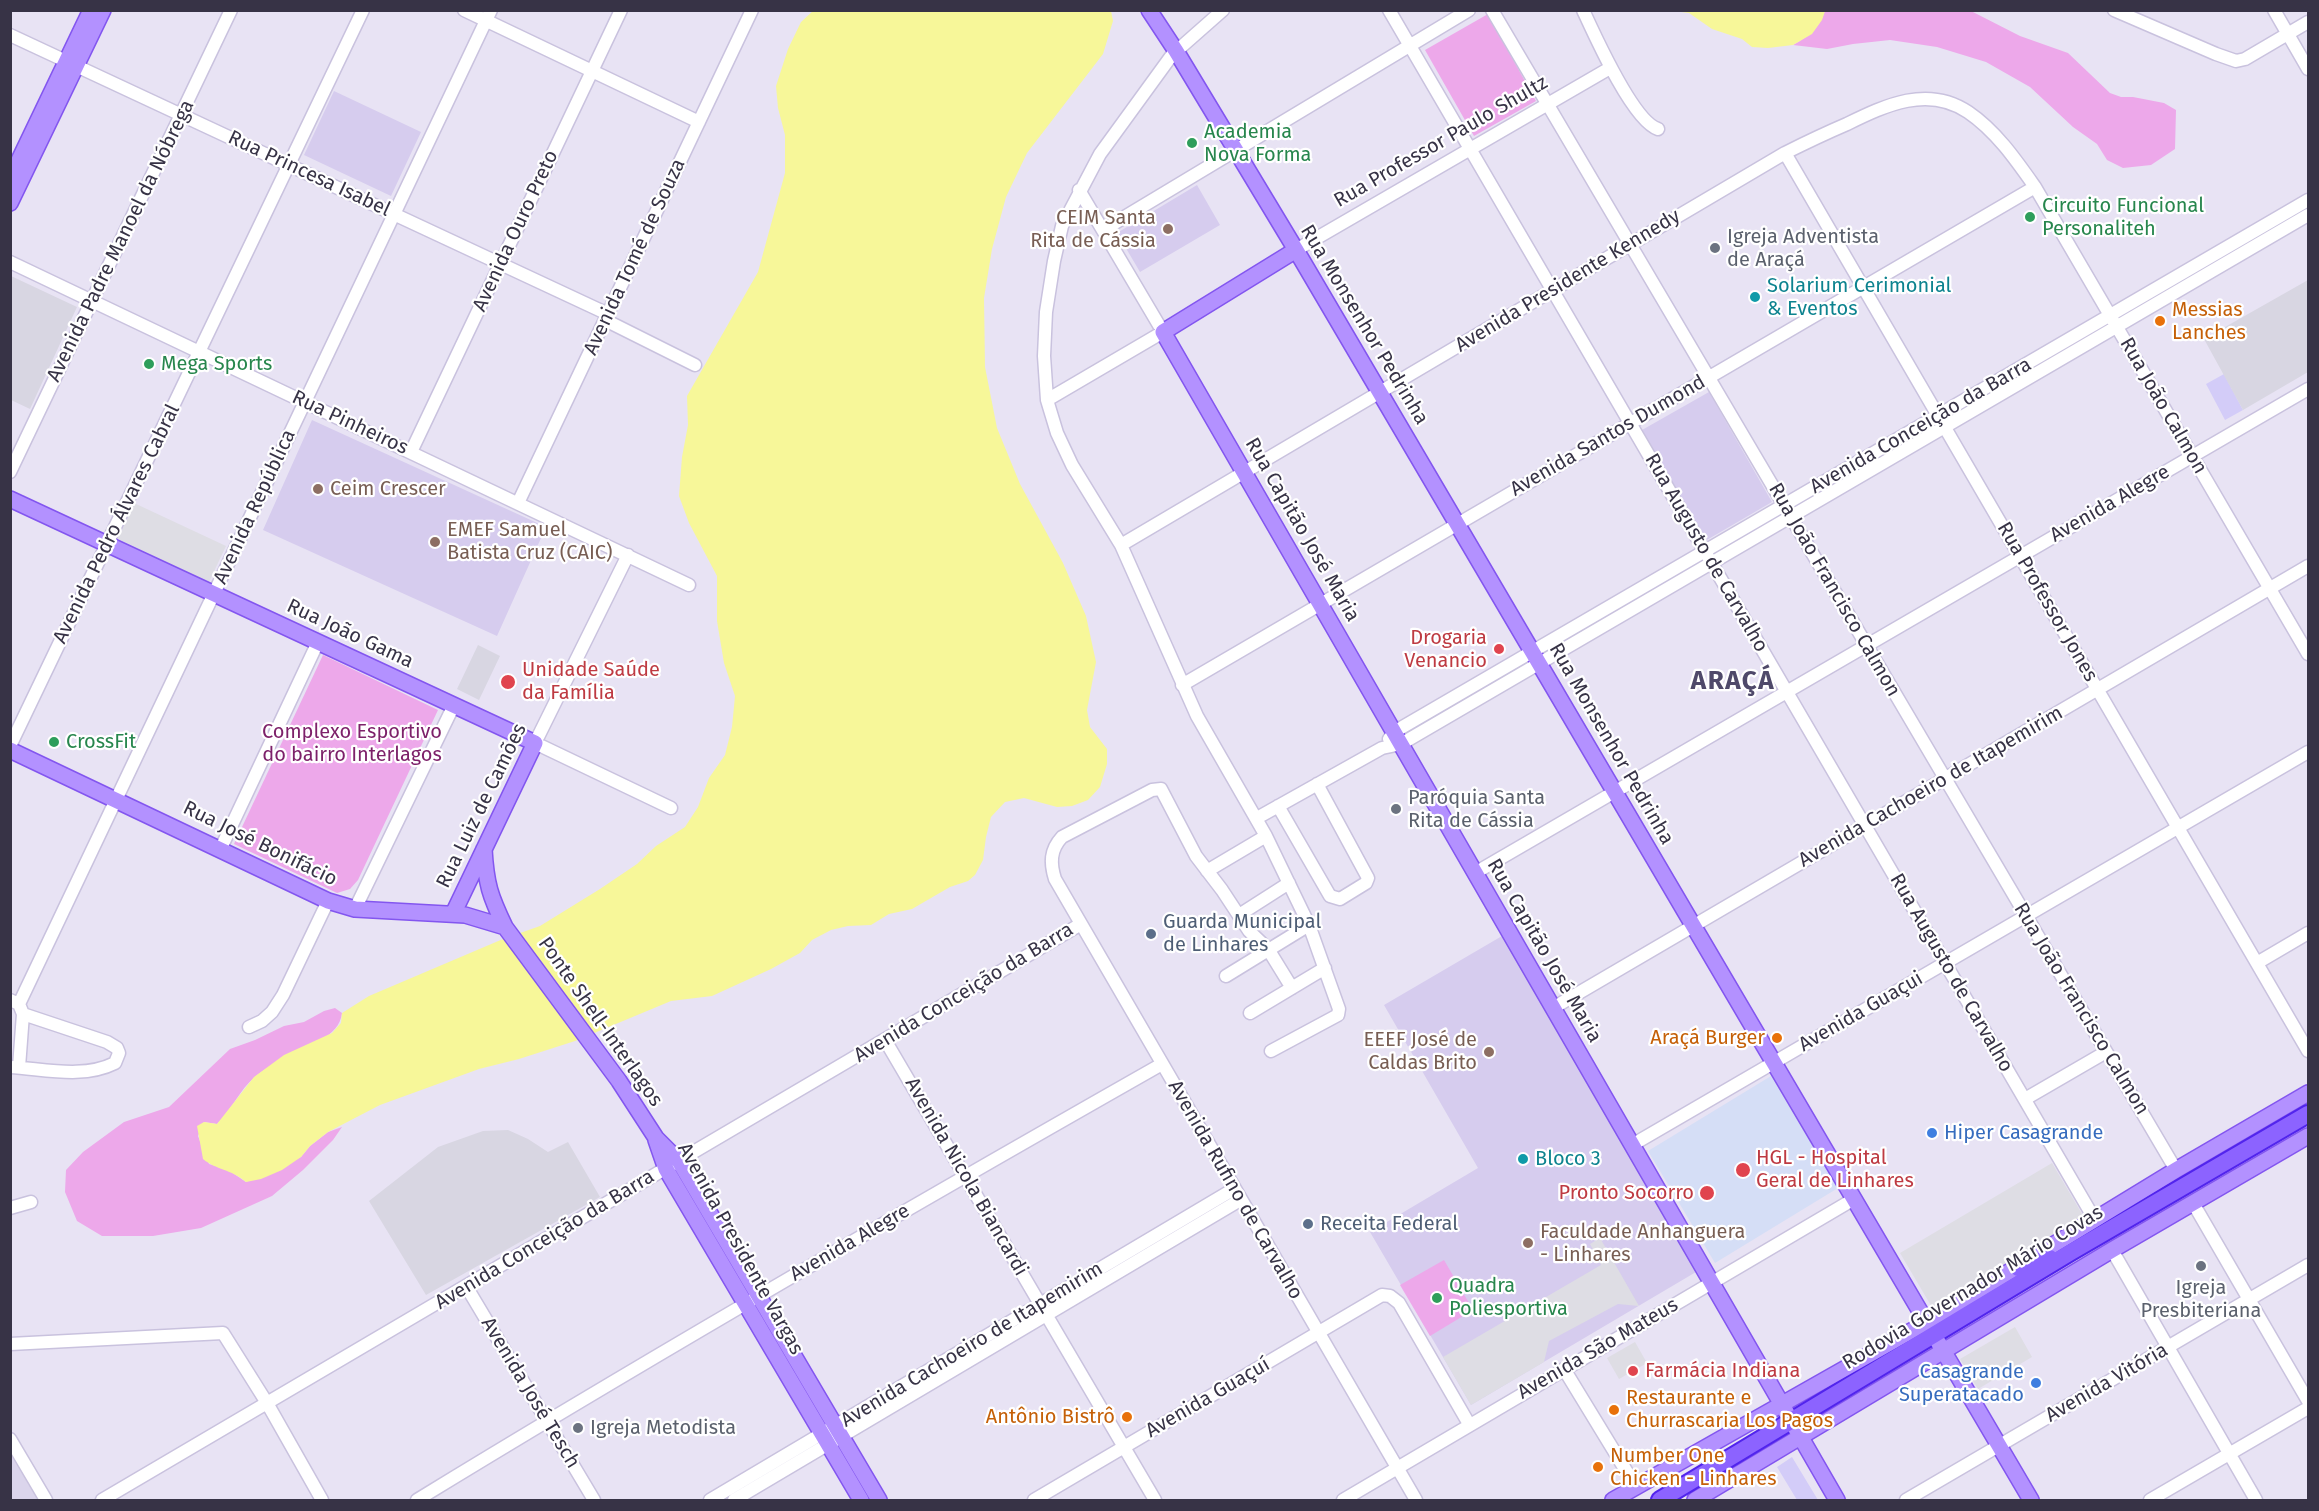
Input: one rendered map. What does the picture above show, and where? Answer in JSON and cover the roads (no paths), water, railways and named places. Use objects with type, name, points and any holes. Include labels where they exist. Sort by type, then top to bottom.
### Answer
[{"type":"highway","name":"Rodovia Governador Mário Covas","points":[[1660,1500],[1791,1421],[1931,1329],[2071,1252],[2308,1114]]},
{"type":"highway","points":[[2018,1268],[2071,1252]]},
{"type":"main road","points":[[10,203],[72,63],[91,10]]},
{"type":"main road","points":[[10,179],[103,10]]},
{"type":"main road","name":"Rua Monsenhor Pedrinha","points":[[1149,10],[1296,250],[2031,1500]]},
{"type":"main road","name":"Rua Professor Paulo Shultz","points":[[1163,332],[1296,250]]},
{"type":"main road","name":"Rua Capitão José Maria","points":[[1163,332],[1800,1437]]},
{"type":"main road","name":"Rua João Gama","points":[[10,499],[535,743]]},
{"type":"main road","name":"Rua Luiz de Camões","points":[[453,914],[535,743]]},
{"type":"main road","name":"Rua José Bonifácio","points":[[10,748],[328,901],[355,909],[474,917],[508,930]]},
{"type":"main road","name":"Ponte Shell-Interlagos","points":[[484,849],[485,878],[491,898],[508,930],[619,1081],[656,1138]]},
{"type":"main road","points":[[1613,1500],[1781,1404],[1931,1329],[2018,1268],[2176,1170],[2308,1093]]},
{"type":"main road","points":[[1695,1500],[2112,1250],[2308,1136]]},
{"type":"main road","name":"Avenida Presidente Vargas","points":[[656,1138],[831,1435],[861,1500]]},
{"type":"main road","name":"Avenida Presidente Vargas","points":[[831,1435],[879,1500]]},
{"type":"main road","points":[[1800,1437],[1837,1500]]},
{"type":"street","name":"Avenida Padre Manoel da Nóbrega","points":[[10,472],[231,10]]},
{"type":"street","name":"Avenida Pedro Álvares Cabral","points":[[10,748],[363,10]]},
{"type":"street","points":[[464,10],[489,16],[592,71],[699,122]]},
{"type":"street","name":"Avenida Ouro Preto","points":[[411,452],[621,10]]},
{"type":"street","name":"Avenida Tomé de Souza","points":[[518,503],[752,10]]},
{"type":"street","points":[[1223,10],[1176,51],[1100,154],[1079,190],[1062,226],[1054,261],[1046,312],[1044,356],[1047,400],[1057,434],[1072,465],[1121,545],[1182,685],[1203,726],[1257,818],[1309,926],[1325,968],[1338,1015],[1270,1051]]},
{"type":"street","name":"Rua Augusto de Carvalho","points":[[1389,10],[2096,1220]]},
{"type":"street","points":[[1103,230],[1470,10]]},
{"type":"street","name":"Rua João Francisco Calmon","points":[[1492,10],[2176,1170]]},
{"type":"street","points":[[1583,10],[1610,68],[1646,122],[1658,129]]},
{"type":"street","points":[[2114,10],[2236,61],[2245,60],[2308,22]]},
{"type":"street","points":[[2274,10],[2308,69]]},
{"type":"street","name":"Avenida República","points":[[15,1067],[18,1006],[489,16]]},
{"type":"street","name":"Rua Princesa Isabel","points":[[10,34],[501,264],[695,365]]},
{"type":"street","name":"Rua Professor Paulo Shultz","points":[[1296,250],[1610,68]]},
{"type":"street","name":"Avenida Presidente Kennedy","points":[[1121,545],[1785,153],[1890,104],[1917,98],[1941,100],[1967,111],[1989,129],[2016,160]]},
{"type":"street","name":"Rua Professor Jones","points":[[1785,153],[2308,1051]]},
{"type":"street","name":"Rua João Calmon","points":[[2016,160],[2035,187],[2308,654]]},
{"type":"street","name":"Avenida Santos Dumond","points":[[1182,685],[2035,187]]},
{"type":"street","points":[[1079,190],[1163,332]]},
{"type":"street","name":"Avenida Conceição da Barra","points":[[1257,818],[1382,748],[1536,657],[1705,551],[2308,200]]},
{"type":"street","name":"Avenida Conceição da Barra","points":[[1536,657],[1712,563],[2308,215]]},
{"type":"street","name":"Rua Pinheiros","points":[[10,262],[689,585]]},
{"type":"street","name":"Rua Professor Paulo Shultz","points":[[1047,400],[1163,332]]},
{"type":"street","name":"Avenida Alegre","points":[[1475,873],[2308,389]]},
{"type":"street","name":"Rua Luiz de Camões","points":[[535,743],[628,555]]},
{"type":"street","name":"Avenida Cachoeiro de Itapemirim","points":[[1553,1008],[2308,566]]},
{"type":"street","points":[[221,848],[318,642]]},
{"type":"street","points":[[355,909],[454,705]]},
{"type":"street","name":"Rua João Gama","points":[[535,743],[671,808]]},
{"type":"street","name":"Avenida Guaçui","points":[[1632,1145],[2308,752]]},
{"type":"street","points":[[1278,806],[1332,898],[1340,899],[1366,883],[1368,875],[1317,784]]},
{"type":"street","name":"Avenida Rufino de Carvalho","points":[[1207,871],[1196,856],[1164,792],[1157,789],[1062,837],[1055,845],[1051,867],[1055,879],[1240,1200],[1416,1500]]},
{"type":"street","points":[[1266,836],[1207,871],[1249,931],[1268,950],[1292,988]]},
{"type":"street","points":[[1239,915],[1289,883]]},
{"type":"street","points":[[249,1027],[262,1021],[283,995],[328,901]]},
{"type":"street","name":"Avenida Conceição da Barra","points":[[102,1500],[1081,924]]},
{"type":"street","points":[[1226,976],[1309,926]]},
{"type":"street","points":[[2257,963],[2308,933]]},
{"type":"street","points":[[1250,1013],[1325,968]]},
{"type":"street","points":[[15,1067],[80,1072],[102,1069],[115,1063],[119,1058],[117,1048],[107,1042],[18,1006]]},
{"type":"street","name":"Avenida Nicola Biancardi","points":[[885,1040],[1155,1500]]},
{"type":"street","points":[[2025,1099],[2106,1052]]},
{"type":"street","name":"Avenida Alegre","points":[[417,1500],[546,1421],[965,1176],[1162,1064]]},
{"type":"street","name":"Avenida Cachoeiro de Itapemirim","points":[[1043,1309],[1234,1189]]},
{"type":"street","name":"Avenida São Mateus","points":[[1343,1500],[1854,1199]]},
{"type":"street","points":[[734,1500],[831,1435],[1043,1309],[1240,1200]]},
{"type":"street","points":[[10,1208],[31,1202]]},
{"type":"street","points":[[2193,1203],[2308,1401]]},
{"type":"street","points":[[2112,1250],[2256,1500]]},
{"type":"street","name":"Avenida Vitória","points":[[1906,1500],[2308,1265]]},
{"type":"street","name":"Avenida José Tesch","points":[[466,1286],[594,1500]]},
{"type":"street","name":"Avenida Guaçuí","points":[[1034,1500],[1382,1296],[1390,1296],[1399,1302],[1469,1424]]},
{"type":"street","points":[[10,1344],[224,1333],[322,1500]]},
{"type":"street","points":[[1564,1369],[1636,1487]]},
{"type":"street","points":[[2150,1500],[2308,1408]]},
{"type":"street","name":"Avenida Cachoeiro de Itapemirim","points":[[710,1500],[831,1435]]},
{"type":"street","points":[[10,1439],[46,1500]]},
{"type":"place","name":"Academia Nova Forma","points":[[1192,143]]},
{"type":"place","name":"Circuito Funcional Personaliteh","points":[[2030,217]]},
{"type":"place","name":"CEIM Santa Rita de Cássia","points":[[1168,229]]},
{"type":"place","name":"Igreja Adventista de Araçá","points":[[1715,248]]},
{"type":"place","name":"Solarium Cerimonial & Eventos","points":[[1755,297]]},
{"type":"place","name":"Messias Lanches","points":[[2160,321]]},
{"type":"place","name":"Mega Sports","points":[[149,364]]},
{"type":"place","name":"Ceim Crescer","points":[[318,489]]},
{"type":"place","name":"EMEF Samuel Batista Cruz (CAIC)","points":[[435,542]]},
{"type":"place","name":"Drogaria Venancio","points":[[1499,649]]},
{"type":"place","name":"Unidade Saúde da Família","points":[[508,682]]},
{"type":"place","name":"CrossFit","points":[[54,742]]},
{"type":"place","name":"Paróquia Santa Rita de Cássia","points":[[1396,809]]},
{"type":"place","name":"Guarda Municipal de Linhares","points":[[1151,934]]},
{"type":"place","name":"Araçá Burger","points":[[1777,1038]]},
{"type":"place","name":"EEEF José de Caldas Brito","points":[[1489,1052]]},
{"type":"place","name":"Hiper Casagrande","points":[[1932,1133]]},
{"type":"place","name":"Bloco 3","points":[[1523,1159]]},
{"type":"place","name":"HGL - Hospital Geral de Linhares","points":[[1743,1170]]},
{"type":"place","name":"Pronto Socorro","points":[[1707,1193]]},
{"type":"place","name":"Receita Federal","points":[[1308,1224]]},
{"type":"place","name":"Faculdade Anhanguera - Linhares","points":[[1528,1243]]},
{"type":"place","name":"Igreja Presbiteriana","points":[[2201,1266]]},
{"type":"place","name":"Quadra Poliesportiva","points":[[1437,1298]]},
{"type":"place","name":"Farmácia Indiana","points":[[1633,1371]]},
{"type":"place","name":"Casagrande Superatacado","points":[[2036,1383]]},
{"type":"place","name":"Restaurante e Churrascaria Los Pagos","points":[[1614,1410]]},
{"type":"place","name":"Antônio Bistrô","points":[[1127,1417]]},
{"type":"place","name":"Igreja Metodista","points":[[578,1428]]},
{"type":"place","name":"Number One Chicken - Linhares","points":[[1598,1467]]},
{"type":"district","name":"ARAÇÁ","points":[[1733,682]]},
{"type":"park label","name":"Complexo Esportivo do bairro Interlagos","points":[[352,744]]}]
